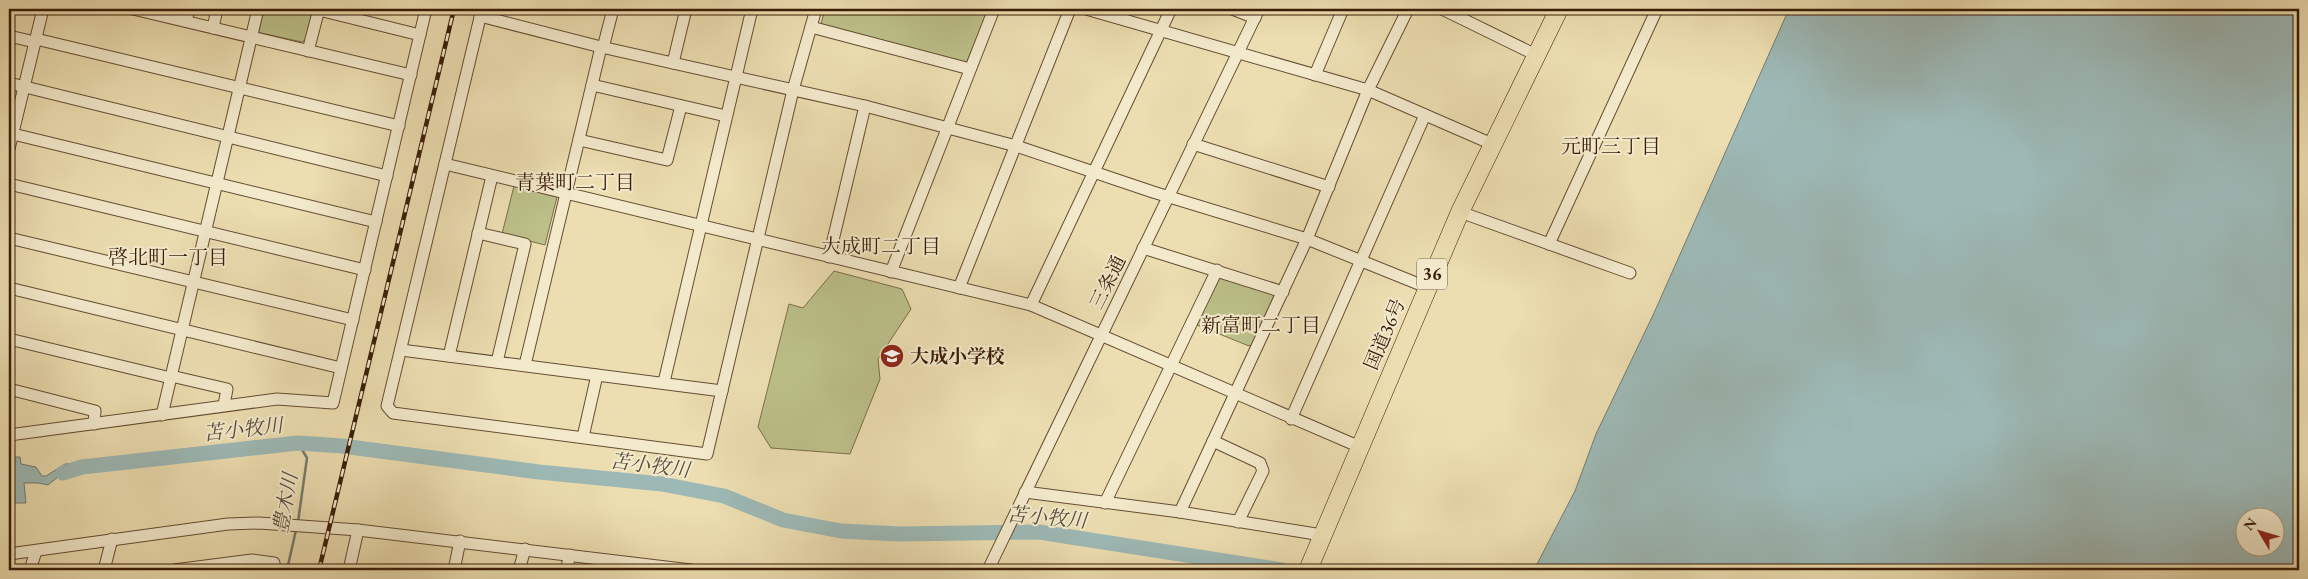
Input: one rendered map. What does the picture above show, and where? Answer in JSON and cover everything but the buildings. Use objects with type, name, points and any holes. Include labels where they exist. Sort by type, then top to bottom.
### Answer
[{"type":"highway","name":"国道36号","points":[[1308,570],[1426,287],[1492,144],[1559,9]]},
{"type":"street","points":[[9,150],[11,133],[43,9]]},
{"type":"street","points":[[133,9],[411,75]]},
{"type":"street","points":[[186,22],[189,9]]},
{"type":"street","points":[[213,28],[217,9]]},
{"type":"street","points":[[162,415],[258,9]]},
{"type":"street","points":[[9,435],[287,398],[333,403],[426,9]]},
{"type":"street","points":[[525,365],[592,85],[613,9]]},
{"type":"street","points":[[673,63],[686,9]]},
{"type":"street","points":[[664,382],[752,9]]},
{"type":"street","points":[[816,9],[793,90],[707,454],[393,413],[387,406],[481,12],[602,47],[793,90],[865,106],[1016,146],[1307,239],[1426,287]]},
{"type":"street","points":[[891,272],[994,9]]},
{"type":"street","points":[[959,288],[1070,9]]},
{"type":"street","points":[[1087,9],[1368,90],[1492,144]]},
{"type":"street","points":[[1031,305],[1171,9]]},
{"type":"street","points":[[1232,9],[1257,13]]},
{"type":"street","points":[[1314,75],[1343,9]]},
{"type":"street","points":[[1180,512],[1307,239],[1368,90],[1408,9]]},
{"type":"street","points":[[1442,9],[1536,55]]},
{"type":"street","points":[[1549,244],[1657,9]]},
{"type":"street","points":[[308,51],[319,10],[420,35]]},
{"type":"street","name":"三条通","points":[[988,570],[1257,13]]},
{"type":"street","points":[[811,27],[970,69]]},
{"type":"street","points":[[9,36],[398,126]]},
{"type":"street","points":[[9,83],[387,176]]},
{"type":"street","points":[[592,85],[726,116]]},
{"type":"street","points":[[579,140],[667,160],[681,106]]},
{"type":"street","points":[[829,256],[865,106]]},
{"type":"street","points":[[1291,418],[1425,115]]},
{"type":"street","points":[[11,133],[376,222]]},
{"type":"street","points":[[1194,144],[1329,187]]},
{"type":"street","points":[[445,164],[1031,305],[1360,448]]},
{"type":"street","points":[[449,356],[492,176]]},
{"type":"street","points":[[9,184],[365,270]]},
{"type":"street","points":[[1460,212],[1630,273]]},
{"type":"street","points":[[478,233],[525,244],[497,362]]},
{"type":"street","points":[[9,238],[354,320]]},
{"type":"street","points":[[1143,248],[1283,292]]},
{"type":"street","points":[[1105,503],[1216,270]]},
{"type":"street","points":[[9,288],[341,368]]},
{"type":"street","points":[[9,339],[227,389],[224,405]]},
{"type":"street","points":[[401,350],[664,382],[722,391]]},
{"type":"street","points":[[583,438],[597,375]]},
{"type":"street","points":[[9,389],[95,411],[94,424]]},
{"type":"street","points":[[1213,441],[1260,463],[1263,467],[1263,471],[1238,522]]},
{"type":"street","points":[[1025,492],[1180,512],[1238,522],[1320,540]]},
{"type":"street","points":[[9,554],[228,524],[259,522],[460,541],[570,555],[622,566],[691,570]]},
{"type":"street","points":[[349,570],[358,530]]},
{"type":"street","points":[[104,570],[112,539]]},
{"type":"street","points":[[454,570],[460,541]]},
{"type":"street","points":[[519,570],[525,549]]},
{"type":"street","points":[[30,570],[36,551]]},
{"type":"street","points":[[566,570],[570,555]]},
{"type":"street","points":[[174,570],[218,567],[252,560],[274,563],[272,570]]},
{"type":"green space","points":[[262,9],[313,9],[306,39],[302,42],[261,33],[257,30]]},
{"type":"green space","points":[[825,9],[989,9],[966,64],[821,24]]},
{"type":"green space","points":[[514,186],[557,197],[545,245],[502,234]]},
{"type":"green space","points":[[834,271],[902,289],[911,309],[878,359],[880,379],[850,454],[771,448],[758,427],[789,304],[803,308]]},
{"type":"green space","points":[[1219,276],[1274,293],[1277,297],[1255,343],[1249,346],[1197,325]]},
{"type":"water","points":[[1789,9],[2299,9],[2299,570],[1534,570],[1575,491],[1596,434],[1654,313]]},
{"type":"water","points":[[9,457],[20,457],[21,464],[36,467],[42,476],[46,476],[65,464],[83,463],[80,469],[58,477],[48,485],[24,483],[26,503],[11,503],[11,509],[9,510]]},
{"type":"waterway","name":"豊木川","points":[[298,443],[307,458],[298,522]]},
{"type":"waterway","name":"苫小牧川","points":[[63,473],[82,467],[298,443],[342,446],[539,472],[662,484],[724,496],[783,520],[841,531],[899,534],[1039,532],[1282,570]]},
{"type":"waterway","name":"豊木川","points":[[287,570],[296,530]]},
{"type":"railway","points":[[319,570],[454,9]]},
{"type":"place","name":"大成小学校","points":[[892,356]]},
{"type":"district","name":"元町三丁目","points":[[1611,146]]},
{"type":"district","name":"青葉町二丁目","points":[[575,182]]},
{"type":"district","name":"大成町二丁目","points":[[881,246]]},
{"type":"district","name":"啓北町一丁目","points":[[168,257]]},
{"type":"district","name":"新富町二丁目","points":[[1261,325]]}]
